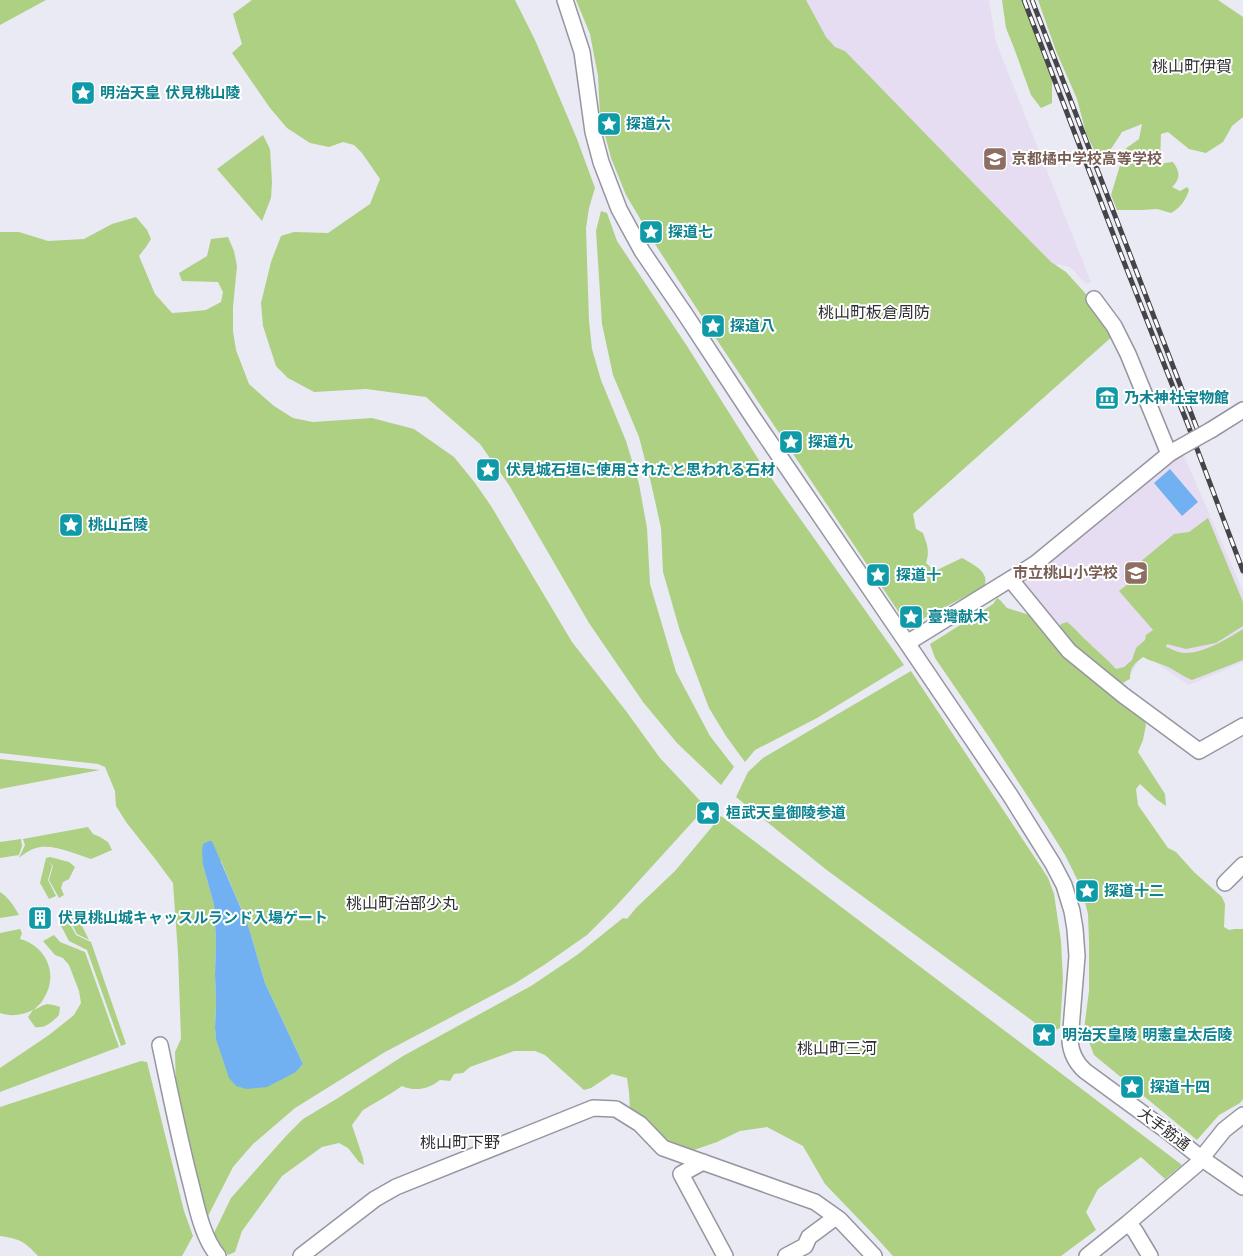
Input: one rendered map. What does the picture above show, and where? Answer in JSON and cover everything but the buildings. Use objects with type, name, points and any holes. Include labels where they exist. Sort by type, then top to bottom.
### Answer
[{"type":"street","points":[[565,0],[582,52],[593,132],[598,152],[608,182],[626,222],[642,251],[754,419],[908,642],[1035,564],[1173,452],[1243,410]]},
{"type":"street","points":[[1094,299],[1114,326],[1173,452]]},
{"type":"street","points":[[1011,580],[1069,651],[1123,695],[1199,751],[1243,726]]},
{"type":"street","name":"大手筋通","points":[[908,642],[1010,795],[1064,885],[1076,929],[1077,956],[1070,1041],[1074,1057],[1085,1071],[1243,1187]]},
{"type":"street","points":[[160,1045],[197,1209],[207,1237],[218,1256]]},
{"type":"street","points":[[302,1256],[375,1198],[593,1108],[616,1109],[640,1124],[663,1148],[815,1202],[836,1217],[874,1256]]},
{"type":"street","points":[[1087,1256],[1196,1165],[1224,1130],[1243,1115]]},
{"type":"street","points":[[704,1162],[682,1174],[725,1256]]},
{"type":"street","points":[[786,1256],[805,1246],[809,1238],[836,1217]]},
{"type":"street","points":[[1128,1223],[1150,1256]]},
{"type":"shaded area","name":"京都橘中学校高等学校","points":[[804,0],[989,0],[996,42],[1091,282],[1086,284],[1071,268],[1059,264],[1054,266],[835,50],[825,39]]},
{"type":"shaded area","name":"市立桃山小学校","points":[[1182,451],[1243,591],[1243,662],[1189,685],[1143,654],[1121,690],[1096,670],[1020,586]]},
{"type":"green space","points":[[0,0],[46,0],[0,25]]},
{"type":"green space","points":[[252,0],[515,0],[535,40],[577,139],[595,188],[586,228],[589,321],[592,349],[601,380],[626,441],[639,484],[647,528],[650,584],[676,672],[710,736],[734,767],[721,785],[677,743],[643,702],[589,623],[509,485],[480,444],[426,397],[366,389],[314,392],[288,378],[276,366],[263,326],[261,303],[271,262],[281,236],[294,232],[328,233],[370,204],[380,179],[354,145],[343,142],[329,147],[310,143],[287,128],[270,108],[232,53],[242,44],[233,14]]},
{"type":"green space","points":[[576,0],[806,0],[826,37],[835,47],[845,51],[1051,262],[1066,272],[1107,321],[1115,334],[913,514],[916,529],[923,533],[927,544],[928,555],[926,563],[935,571],[962,558],[981,571],[985,578],[985,586],[917,622],[904,620],[719,343],[655,244],[626,195],[611,158],[600,116],[598,76],[590,34]]},
{"type":"green space","points":[[1002,0],[1023,0],[1051,66],[1052,103],[1041,108],[1031,95],[1006,28]]},
{"type":"green space","points":[[1038,0],[1218,0],[1243,17],[1243,117],[1232,126],[1223,142],[1206,153],[1189,149],[1168,132],[1161,134],[1160,161],[1164,163],[1173,162],[1178,172],[1177,181],[1172,187],[1180,191],[1187,187],[1189,190],[1182,203],[1171,213],[1157,209],[1117,210],[1111,195],[1125,149],[1139,139],[1142,124],[1122,132],[1109,152],[1096,154],[1086,133],[1077,99],[1056,51]]},
{"type":"green space","points":[[263,135],[270,149],[272,182],[271,198],[262,221],[217,169]]},
{"type":"green space","points":[[601,211],[607,213],[617,241],[687,346],[762,465],[904,665],[817,718],[755,750],[745,762],[709,708],[680,631],[663,572],[661,528],[651,483],[639,437],[613,375],[602,324],[596,231]]},
{"type":"green space","points":[[136,217],[147,230],[151,239],[139,256],[155,294],[172,313],[206,310],[221,302],[223,292],[218,282],[182,281],[179,273],[207,256],[211,239],[228,237],[234,251],[237,266],[233,307],[233,331],[236,350],[249,384],[274,406],[293,418],[313,422],[372,418],[414,429],[454,457],[491,506],[572,642],[660,758],[706,807],[617,905],[587,935],[514,984],[385,1052],[295,1108],[253,1144],[233,1167],[208,1216],[201,1200],[176,1091],[175,1052],[181,1039],[173,883],[116,806],[115,791],[105,767],[98,764],[0,753],[0,232],[19,232],[48,241],[84,239],[112,224]],"holes":[[[221,861],[248,925],[265,983],[303,1064],[296,1072],[216,1039],[214,905],[203,865]]]},
{"type":"green space","points":[[1208,518],[1243,602],[1243,626],[1216,643],[1186,649],[1167,644],[1166,647],[1182,653],[1200,651],[1223,641],[1243,629],[1243,660],[1192,680],[1167,666],[1143,657],[1133,666],[1130,679],[1118,685],[1090,667],[1059,629],[1061,624],[1067,622],[1070,624],[1116,669],[1124,667],[1132,660],[1136,648],[1145,640],[1146,635],[1153,630],[1119,591],[1129,583],[1123,576],[1174,534],[1189,532]]},
{"type":"green space","points":[[997,598],[1007,608],[1036,617],[1143,718],[1146,725],[1138,752],[1165,794],[1166,806],[1140,784],[1136,789],[1138,805],[1168,848],[1176,852],[1194,872],[1222,897],[1225,904],[1224,927],[1229,930],[1243,929],[1243,1099],[1240,1103],[1219,1115],[1197,1140],[1094,1055],[1084,1029],[1089,991],[1089,942],[1088,914],[1081,887],[1065,855],[1047,826],[935,658],[930,644],[993,604]]},
{"type":"green space","points":[[911,671],[1048,878],[1054,894],[1061,941],[1063,980],[1060,1028],[1049,1033],[828,871],[736,797],[748,772],[763,758]]},
{"type":"green space","points":[[0,759],[100,770],[0,789]]},
{"type":"green space","points":[[721,816],[1182,1165],[1165,1179],[1141,1157],[1098,1189],[1086,1212],[1096,1230],[1061,1256],[893,1256],[825,1184],[803,1146],[767,1127],[740,1131],[694,1150],[672,1143],[654,1131],[630,1110],[627,1078],[612,1074],[591,1088],[584,1090],[545,1055],[535,1051],[514,1051],[470,1067],[463,1073],[454,1074],[450,1081],[440,1080],[422,1089],[402,1086],[363,1110],[352,1125],[364,1165],[359,1162],[348,1148],[339,1143],[322,1147],[282,1176],[242,1231],[235,1252],[228,1255],[214,1233],[231,1198],[303,1119],[403,1056],[531,986],[577,955],[623,918],[627,919],[675,871]]},
{"type":"green space","points":[[88,827],[93,834],[108,842],[112,850],[91,859],[63,850],[42,847],[31,850],[19,858],[25,845],[23,839]]},
{"type":"green space","points":[[21,839],[22,846],[19,855],[0,858],[0,842]]},
{"type":"green space","points":[[50,857],[69,862],[75,867],[69,879],[63,882],[61,888],[64,895],[59,898],[49,880],[53,866],[48,861],[52,866],[48,880],[56,896],[49,899],[40,883],[46,858]]},
{"type":"green space","points":[[0,892],[11,902],[19,915],[0,918]]},
{"type":"green space","points":[[74,910],[89,940],[77,934],[66,914]]},
{"type":"green space","points":[[67,919],[76,935],[91,942],[126,1044],[121,1046],[87,950],[69,941],[59,922]]},
{"type":"green space","points":[[20,929],[22,933],[20,939],[37,948],[43,954],[50,971],[48,989],[42,1001],[34,1010],[46,1004],[60,1007],[59,1015],[42,1027],[35,1027],[28,1017],[33,1010],[17,1015],[0,1013],[0,933]]},
{"type":"green space","points":[[54,935],[60,942],[85,952],[119,1047],[0,1092],[0,1068],[49,1035],[74,1015],[81,1003],[79,991],[69,965],[63,958],[55,955],[43,941]]},
{"type":"green space","points":[[141,1061],[147,1062],[184,1211],[193,1236],[182,1256],[38,1256],[21,1242],[0,1236],[0,1107]]},
{"type":"water","points":[[1170,469],[1198,502],[1182,516],[1154,483]]},
{"type":"water","points":[[212,841],[248,925],[265,983],[303,1064],[296,1072],[267,1087],[247,1089],[236,1086],[229,1078],[216,1039],[214,905],[203,865],[202,850],[203,844]]},
{"type":"railway","points":[[1024,0],[1243,571]]},
{"type":"railway","points":[[1032,0],[1201,439]]},
{"type":"place","name":"明治天皇 伏見桃山陵","points":[[83,93]]},
{"type":"place","name":"探道六","points":[[609,124]]},
{"type":"place","name":"京都橘中学校高等学校","points":[[995,159]]},
{"type":"place","name":"探道七","points":[[651,232]]},
{"type":"place","name":"探道八","points":[[713,326]]},
{"type":"place","name":"乃木神社宝物館","points":[[1107,398]]},
{"type":"place","name":"探道九","points":[[791,442]]},
{"type":"place","name":"伏見城石垣に使用されたと思われる石材","points":[[488,470]]},
{"type":"place","name":"桃山丘陵","points":[[71,525]]},
{"type":"place","name":"市立桃山小学校","points":[[1136,573]]},
{"type":"place","name":"探道十","points":[[878,575]]},
{"type":"place","name":"臺灣献木","points":[[911,617]]},
{"type":"place","name":"桓武天皇御陵参道","points":[[708,813]]},
{"type":"place","name":"探道十二","points":[[1087,891]]},
{"type":"place","name":"伏見桃山城キャッスルランド入場ゲート","points":[[40,918]]},
{"type":"place","name":"明治天皇陵 明憲皇太后陵","points":[[1044,1035]]},
{"type":"place","name":"探道十四","points":[[1132,1087]]},
{"type":"district","name":"桃山町伊賀","points":[[1192,66]]},
{"type":"district","name":"桃山町板倉周防","points":[[874,312]]},
{"type":"district","name":"桃山町治部少丸","points":[[402,903]]},
{"type":"district","name":"桃山町三河","points":[[837,1048]]},
{"type":"district","name":"桃山町下野","points":[[460,1142]]}]
